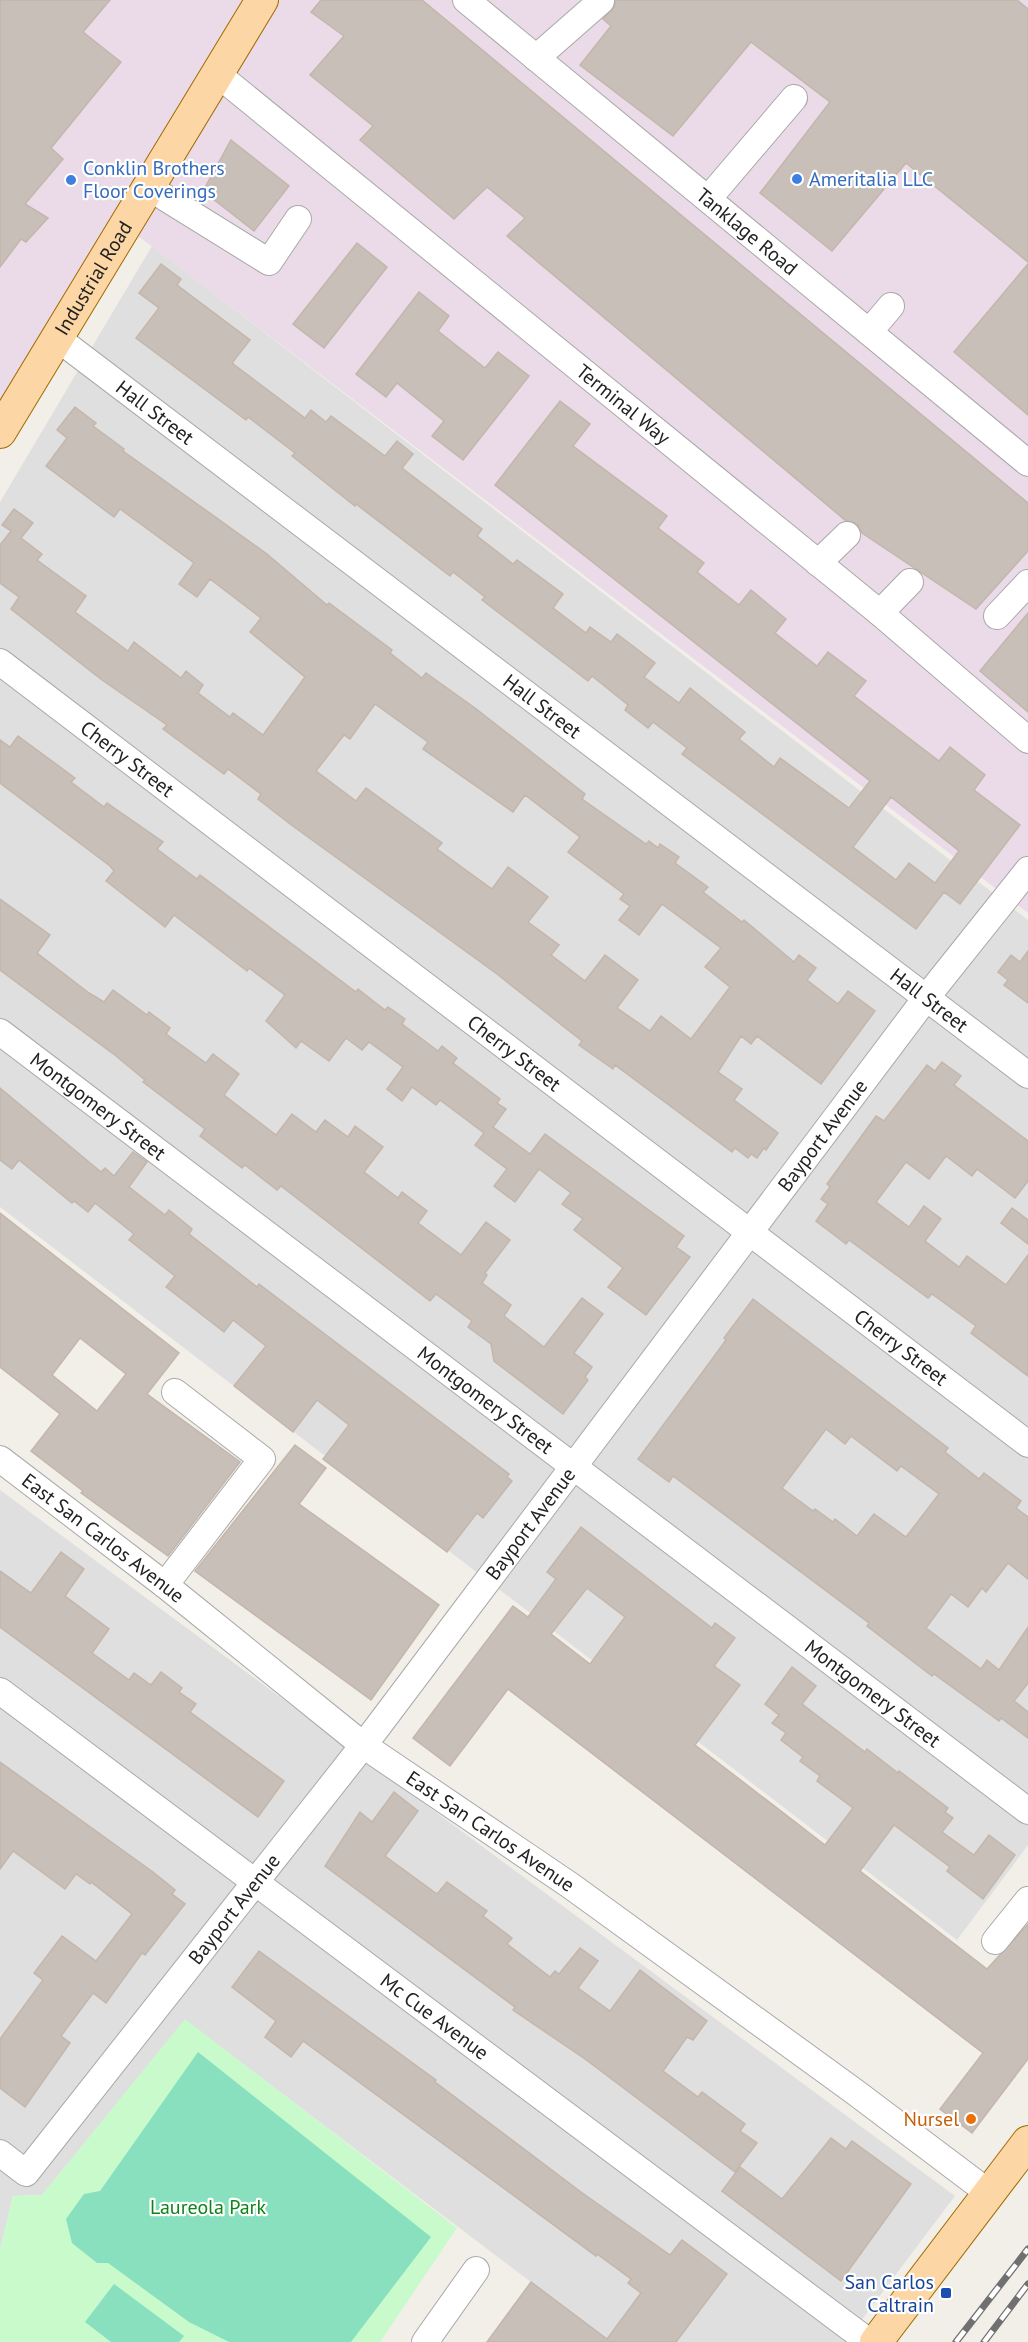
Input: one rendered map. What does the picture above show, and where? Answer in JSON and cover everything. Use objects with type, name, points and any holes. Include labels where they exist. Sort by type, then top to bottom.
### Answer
[{"type":"main road","name":"Industrial Road","points":[[0,432],[262,0]]},
{"type":"main road","points":[[876,2342],[1028,2142]]},
{"type":"street","points":[[536,58],[601,1]]},
{"type":"street","name":"Tanklage Road","points":[[475,3],[536,58],[1028,462]]},
{"type":"street","name":"Terminal Way","points":[[216,73],[880,614],[1028,741]]},
{"type":"street","points":[[708,199],[794,98]]},
{"type":"street","points":[[148,187],[269,262],[298,219]]},
{"type":"street","points":[[869,332],[891,306]]},
{"type":"street","name":"Hall Street","points":[[57,338],[1028,1075]]},
{"type":"street","points":[[818,563],[847,535]]},
{"type":"street","points":[[880,614],[910,582]]},
{"type":"street","points":[[996,616],[1028,583]]},
{"type":"street","name":"Cherry Street","points":[[0,662],[1028,1444]]},
{"type":"street","name":"Bayport Avenue","points":[[0,2154],[26,2173],[363,1745],[926,998],[1028,870]]},
{"type":"street","name":"Montgomery Street","points":[[0,1032],[1028,1811]]},
{"type":"street","points":[[165,1585],[262,1460],[176,1392]]},
{"type":"street","name":"East San Carlos Avenue","points":[[0,1459],[165,1585],[363,1745],[571,1886],[842,2082],[989,2193]]},
{"type":"street","name":"Mc Cue Avenue","points":[[0,1691],[254,1884],[869,2342]]},
{"type":"street","points":[[995,1941],[1028,1900]]},
{"type":"street","points":[[425,2342],[476,2270]]},
{"type":"shaded area","points":[[0,0],[1028,0],[1028,913],[125,226],[0,432]]},
{"type":"shaded area","points":[[152,246],[1028,920],[1028,1845],[957,1940],[0,1207],[0,502]]},
{"type":"shaded area","points":[[0,1490],[955,2196],[845,2342],[610,2342],[185,2020],[42,2195],[13,2196],[0,2250]]},
{"type":"green space","name":"Laureola Park","points":[[185,2019],[457,2228],[380,2342],[0,2342],[0,2250],[13,2196],[42,2195]]},
{"type":"green space","name":"Laureola Park","points":[[198,2052],[431,2237],[351,2342],[229,2342],[189,2322],[108,2263],[97,2263],[72,2243],[66,2219],[84,2194],[100,2191]]},
{"type":"green space","points":[[114,2284],[184,2336],[179,2342],[111,2342],[85,2322]]},
{"type":"building","points":[[0,0],[110,0],[83,32],[121,62],[51,148],[63,159],[25,204],[48,218],[26,242],[21,239],[0,267]]},
{"type":"building","points":[[321,0],[422,0],[1028,503],[1028,551],[976,609],[862,533],[857,524],[845,520],[507,236],[525,218],[487,187],[454,219],[360,140],[373,126],[310,75],[344,36],[311,12]]},
{"type":"building","points":[[616,0],[1017,0],[1028,9],[1028,262],[906,163],[832,251],[760,193],[830,102],[751,42],[673,136],[580,65],[611,26],[603,19],[615,6]]},
{"type":"building","points":[[231,140],[289,186],[254,231],[203,191]]},
{"type":"building","points":[[357,243],[387,267],[324,348],[293,324]]},
{"type":"building","points":[[161,264],[181,279],[177,285],[250,340],[232,363],[305,418],[311,410],[326,422],[331,416],[385,456],[397,441],[413,454],[402,468],[482,529],[477,536],[513,564],[517,560],[563,594],[553,608],[586,633],[590,627],[611,642],[617,634],[655,663],[644,677],[679,703],[690,688],[745,732],[739,739],[774,767],[780,758],[849,808],[870,781],[495,485],[560,401],[590,424],[573,446],[667,516],[658,528],[704,563],[697,572],[739,605],[751,590],[786,619],[775,633],[817,666],[828,652],[866,681],[854,696],[939,761],[950,747],[985,775],[974,790],[1020,825],[960,904],[944,892],[916,929],[682,754],[687,748],[653,722],[648,728],[625,710],[628,705],[592,676],[588,681],[482,600],[485,597],[453,572],[450,576],[356,504],[355,506],[292,456],[295,453],[248,417],[246,420],[136,338],[159,308],[139,293]],"holes":[[[891,797],[959,851],[935,883],[909,863],[896,880],[853,847]]]},
{"type":"building","points":[[1028,264],[1028,415],[954,352]]},
{"type":"building","points":[[419,292],[449,316],[438,331],[485,368],[498,352],[529,376],[463,460],[432,436],[444,421],[397,383],[386,397],[356,374]]},
{"type":"building","points":[[75,407],[96,423],[93,426],[124,449],[123,451],[267,554],[327,605],[329,603],[392,650],[390,653],[422,678],[426,673],[475,708],[585,794],[582,799],[646,844],[649,841],[658,848],[660,844],[679,857],[675,863],[708,887],[703,892],[742,922],[744,920],[794,962],[799,955],[816,968],[807,980],[838,1004],[848,991],[875,1011],[821,1084],[757,1036],[751,1044],[741,1036],[718,1072],[742,1089],[734,1100],[778,1133],[766,1150],[764,1148],[757,1158],[751,1154],[748,1158],[735,1148],[732,1152],[615,1065],[613,1069],[579,1045],[582,1041],[497,974],[290,824],[258,799],[261,794],[228,769],[224,774],[163,729],[167,725],[102,680],[11,609],[19,597],[0,583],[0,545],[11,531],[2,525],[14,509],[33,523],[21,538],[42,554],[37,560],[86,596],[75,612],[128,651],[134,642],[181,678],[186,671],[203,685],[198,693],[230,717],[233,713],[263,735],[305,677],[250,632],[261,618],[210,579],[197,597],[179,584],[194,563],[120,509],[114,517],[46,466],[67,438],[57,430]],"holes":[[[375,704],[428,742],[423,749],[513,812],[525,795],[580,837],[568,852],[624,894],[620,899],[630,906],[619,920],[639,935],[662,904],[721,948],[705,967],[730,987],[691,1039],[661,1016],[650,1031],[617,1008],[638,980],[605,955],[585,981],[551,955],[559,945],[528,922],[548,897],[508,867],[492,889],[437,849],[442,843],[366,788],[356,801],[316,771],[344,735],[350,739]]]},
{"type":"building","points":[[1028,613],[1028,712],[980,671]]},
{"type":"building","points":[[18,736],[75,778],[71,782],[104,807],[107,803],[163,842],[157,849],[197,879],[200,875],[356,992],[358,989],[385,1010],[388,1007],[405,1019],[402,1024],[438,1051],[442,1046],[457,1058],[453,1063],[500,1099],[497,1103],[506,1109],[493,1127],[530,1154],[545,1134],[684,1236],[676,1247],[690,1257],[646,1315],[608,1287],[623,1268],[574,1230],[583,1219],[562,1204],[571,1193],[539,1169],[515,1202],[494,1186],[507,1169],[475,1145],[484,1133],[440,1100],[436,1105],[412,1087],[402,1101],[387,1089],[403,1067],[369,1042],[362,1050],[346,1038],[329,1061],[301,1041],[296,1048],[266,1021],[285,995],[249,968],[247,971],[174,915],[165,927],[106,881],[114,871],[110,866],[0,783],[0,740],[10,747]]},
{"type":"building","points":[[0,899],[50,935],[37,953],[89,993],[104,1002],[113,990],[147,1015],[149,1012],[170,1028],[166,1034],[206,1063],[213,1054],[239,1074],[224,1095],[276,1135],[292,1114],[316,1132],[325,1120],[348,1137],[355,1126],[383,1147],[364,1172],[398,1198],[402,1192],[427,1211],[418,1223],[461,1255],[486,1222],[510,1240],[485,1273],[487,1275],[482,1283],[511,1305],[504,1316],[544,1347],[582,1298],[603,1314],[574,1353],[592,1367],[585,1377],[588,1380],[563,1414],[494,1361],[491,1344],[468,1327],[472,1321],[436,1294],[430,1301],[281,1186],[277,1190],[245,1165],[242,1168],[200,1136],[205,1129],[143,1082],[145,1080],[116,1056],[0,970]]},
{"type":"building","points":[[1028,951],[1028,1003],[1004,985],[1008,980],[998,972],[1011,955],[1020,962]]},
{"type":"building","points":[[942,1062],[961,1076],[954,1085],[1028,1141],[1028,1181],[1015,1198],[977,1169],[972,1176],[946,1156],[929,1179],[906,1162],[876,1202],[909,1227],[924,1206],[941,1219],[925,1241],[959,1267],[967,1256],[1006,1285],[1028,1255],[1028,1376],[971,1333],[976,1326],[932,1294],[928,1298],[849,1240],[846,1244],[816,1221],[828,1204],[821,1199],[830,1187],[827,1184],[876,1116],[884,1121],[927,1065],[935,1071]]},
{"type":"building","points":[[0,1088],[101,1172],[105,1168],[114,1176],[133,1152],[147,1162],[129,1187],[165,1215],[169,1210],[192,1229],[189,1234],[257,1287],[259,1284],[509,1474],[507,1477],[512,1481],[483,1518],[477,1513],[447,1552],[323,1459],[349,1425],[317,1400],[293,1432],[234,1386],[266,1346],[233,1320],[224,1332],[166,1287],[175,1276],[129,1240],[134,1234],[95,1203],[88,1212],[74,1201],[72,1203],[19,1160],[12,1169],[0,1160]]},
{"type":"building","points":[[1012,1208],[1028,1220],[1028,1244],[1001,1223]]},
{"type":"building","points":[[0,1213],[179,1353],[147,1394],[240,1462],[168,1556],[81,1493],[83,1491],[31,1451],[60,1414],[0,1367]],"holes":[[[80,1338],[126,1374],[97,1411],[52,1375]]]},
{"type":"building","points":[[753,1299],[948,1448],[945,1452],[979,1479],[984,1473],[1021,1501],[1016,1508],[1028,1517],[1028,1579],[1008,1563],[986,1592],[982,1588],[968,1607],[951,1594],[926,1628],[981,1669],[987,1660],[999,1670],[1028,1627],[1028,1683],[1014,1701],[1028,1712],[1028,1738],[1001,1718],[999,1721],[934,1674],[932,1676],[867,1626],[869,1623],[673,1476],[669,1482],[638,1459],[726,1340],[724,1338]],"holes":[[[826,1429],[845,1444],[851,1436],[897,1471],[901,1466],[939,1494],[906,1537],[874,1514],[857,1536],[835,1519],[833,1522],[815,1509],[813,1511],[782,1488]]]},
{"type":"building","points":[[295,1445],[326,1468],[299,1504],[439,1605],[371,1700],[195,1571]]},
{"type":"building","points":[[581,1527],[712,1628],[715,1623],[735,1638],[714,1666],[740,1685],[695,1745],[825,1845],[853,1808],[817,1781],[820,1776],[800,1761],[803,1757],[781,1740],[786,1733],[772,1723],[779,1715],[765,1704],[792,1667],[816,1686],[802,1704],[865,1752],[867,1749],[948,1808],[945,1812],[953,1818],[942,1832],[974,1855],[989,1835],[1015,1855],[983,1899],[947,1871],[950,1867],[894,1825],[860,1871],[987,1969],[1028,1924],[1028,2059],[972,2133],[940,2109],[983,2053],[508,1689],[450,1766],[413,1738],[513,1606],[528,1617],[556,1579],[547,1572]],"holes":[[[587,1588],[625,1617],[590,1664],[551,1634]]]},
{"type":"building","points":[[61,1552],[84,1569],[65,1596],[109,1629],[92,1653],[129,1680],[134,1673],[151,1685],[161,1672],[182,1688],[179,1692],[196,1704],[190,1712],[284,1781],[258,1817],[0,1627],[0,1571],[31,1593]]},
{"type":"building","points":[[0,1762],[153,1872],[175,1890],[172,1894],[185,1904],[145,1955],[142,1953],[106,2003],[93,1993],[61,2036],[70,2043],[25,2107],[0,2088],[0,2039],[43,1980],[34,1973],[62,1936],[96,1961],[132,1914],[91,1882],[90,1884],[76,1874],[65,1889],[13,1851],[0,1869]]},
{"type":"building","points":[[394,1792],[418,1811],[385,1856],[437,1894],[447,1882],[487,1911],[483,1916],[512,1938],[507,1944],[550,1977],[555,1971],[559,1974],[580,1948],[598,1961],[578,1988],[610,2011],[640,1970],[707,2021],[693,2040],[687,2037],[663,2071],[698,2097],[702,2092],[745,2124],[740,2131],[757,2143],[735,2172],[585,2059],[513,2010],[515,2007],[325,1866],[360,1812],[372,1822]]},
{"type":"building","points":[[259,1951],[436,2080],[435,2082],[581,2192],[670,2255],[682,2240],[727,2274],[676,2342],[487,2342],[531,2282],[607,2339],[641,2293],[628,2283],[631,2279],[597,2254],[596,2256],[303,2041],[291,2057],[265,2037],[276,2021],[232,1987]]},
{"type":"building","points":[[831,2138],[846,2149],[852,2141],[911,2184],[841,2281],[722,2191],[740,2167],[782,2199]]},
{"type":"railway","points":[[956,2342],[1028,2249]]},
{"type":"railway","points":[[984,2342],[1028,2284]]},
{"type":"place","name":"Ameritalia LLC","points":[[797,179]]},
{"type":"place","name":"Conklin Brothers Floor Coverings","points":[[71,180]]},
{"type":"place","name":"Nursel","points":[[971,2119]]},
{"type":"place","name":"San Carlos Caltrain","points":[[946,2293]]}]
